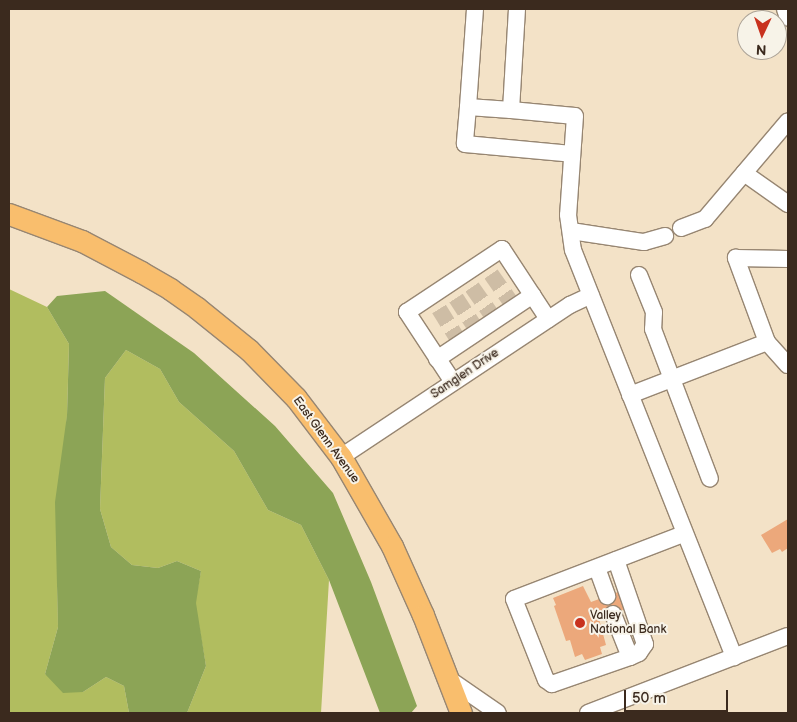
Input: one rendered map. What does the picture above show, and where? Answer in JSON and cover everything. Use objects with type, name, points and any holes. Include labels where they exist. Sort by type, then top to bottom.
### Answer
[{"type":"main road","name":"East Glenn Avenue","points":[[9,214],[51,229],[112,256],[156,281],[197,308],[249,350],[296,398],[341,458],[392,546],[423,615],[461,713]]},
{"type":"street","points":[[476,9],[465,144],[572,154]]},
{"type":"street","points":[[511,110],[517,9]]},
{"type":"street","points":[[785,9],[788,18]]},
{"type":"street","points":[[468,107],[575,116],[568,215],[573,250],[734,657]]},
{"type":"street","points":[[680,228],[705,220],[788,121]]},
{"type":"street","points":[[744,173],[788,204]]},
{"type":"street","points":[[570,231],[644,242],[665,236]]},
{"type":"street","points":[[453,382],[406,312],[435,302],[468,281],[487,268],[502,249],[548,319]]},
{"type":"street","points":[[788,259],[736,258],[767,342],[788,365]]},
{"type":"street","points":[[639,275],[654,312],[653,329],[670,379],[710,479]]},
{"type":"street","points":[[437,358],[458,339],[511,304],[533,295]]},
{"type":"street","name":"Samglen Drive","points":[[341,458],[548,319],[570,305],[591,295]]},
{"type":"street","points":[[630,395],[767,342]]},
{"type":"street","points":[[616,560],[646,644],[639,653],[630,658],[552,684],[546,680],[514,599],[597,568],[616,560],[684,534]]},
{"type":"street","points":[[597,568],[607,596]]},
{"type":"street","points":[[613,614],[630,658]]},
{"type":"street","points":[[588,713],[788,636]]},
{"type":"street","points":[[446,677],[488,708],[498,713]]},
{"type":"green space","points":[[9,289],[47,307],[69,344],[67,415],[57,571],[58,627],[45,674],[83,692],[106,677],[124,686],[129,713],[9,713]]},
{"type":"green space","points":[[105,291],[194,353],[275,426],[333,493],[371,582],[417,706],[411,713],[380,713],[329,580],[301,525],[268,510],[234,451],[179,402],[160,369],[126,350],[105,378],[100,509],[111,547],[132,565],[158,568],[177,561],[201,571],[196,603],[206,666],[187,713],[129,713],[124,686],[106,677],[83,692],[63,693],[45,674],[58,627],[55,502],[67,415],[69,344],[47,307],[57,296]]},
{"type":"green space","points":[[126,350],[160,369],[179,402],[234,451],[268,510],[301,525],[329,580],[321,713],[187,713],[206,666],[195,603],[201,571],[177,561],[158,568],[132,565],[111,547],[100,509],[105,378]]},
{"type":"building","points":[[788,519],[788,548],[782,552],[780,549],[772,553],[761,535]]},
{"type":"building","name":"Valley National Bank","points":[[583,586],[591,602],[621,591],[627,608],[599,619],[606,645],[600,647],[602,654],[585,660],[582,654],[575,657],[570,640],[566,641],[553,598]]},
{"type":"tunnel","points":[[491,274],[509,300]]},
{"type":"tunnel","points":[[472,287],[490,313]]},
{"type":"tunnel","points":[[456,298],[473,324]]},
{"type":"tunnel","points":[[439,309],[456,336]]},
{"type":"place","name":"Valley National Bank","points":[[580,623]]}]
